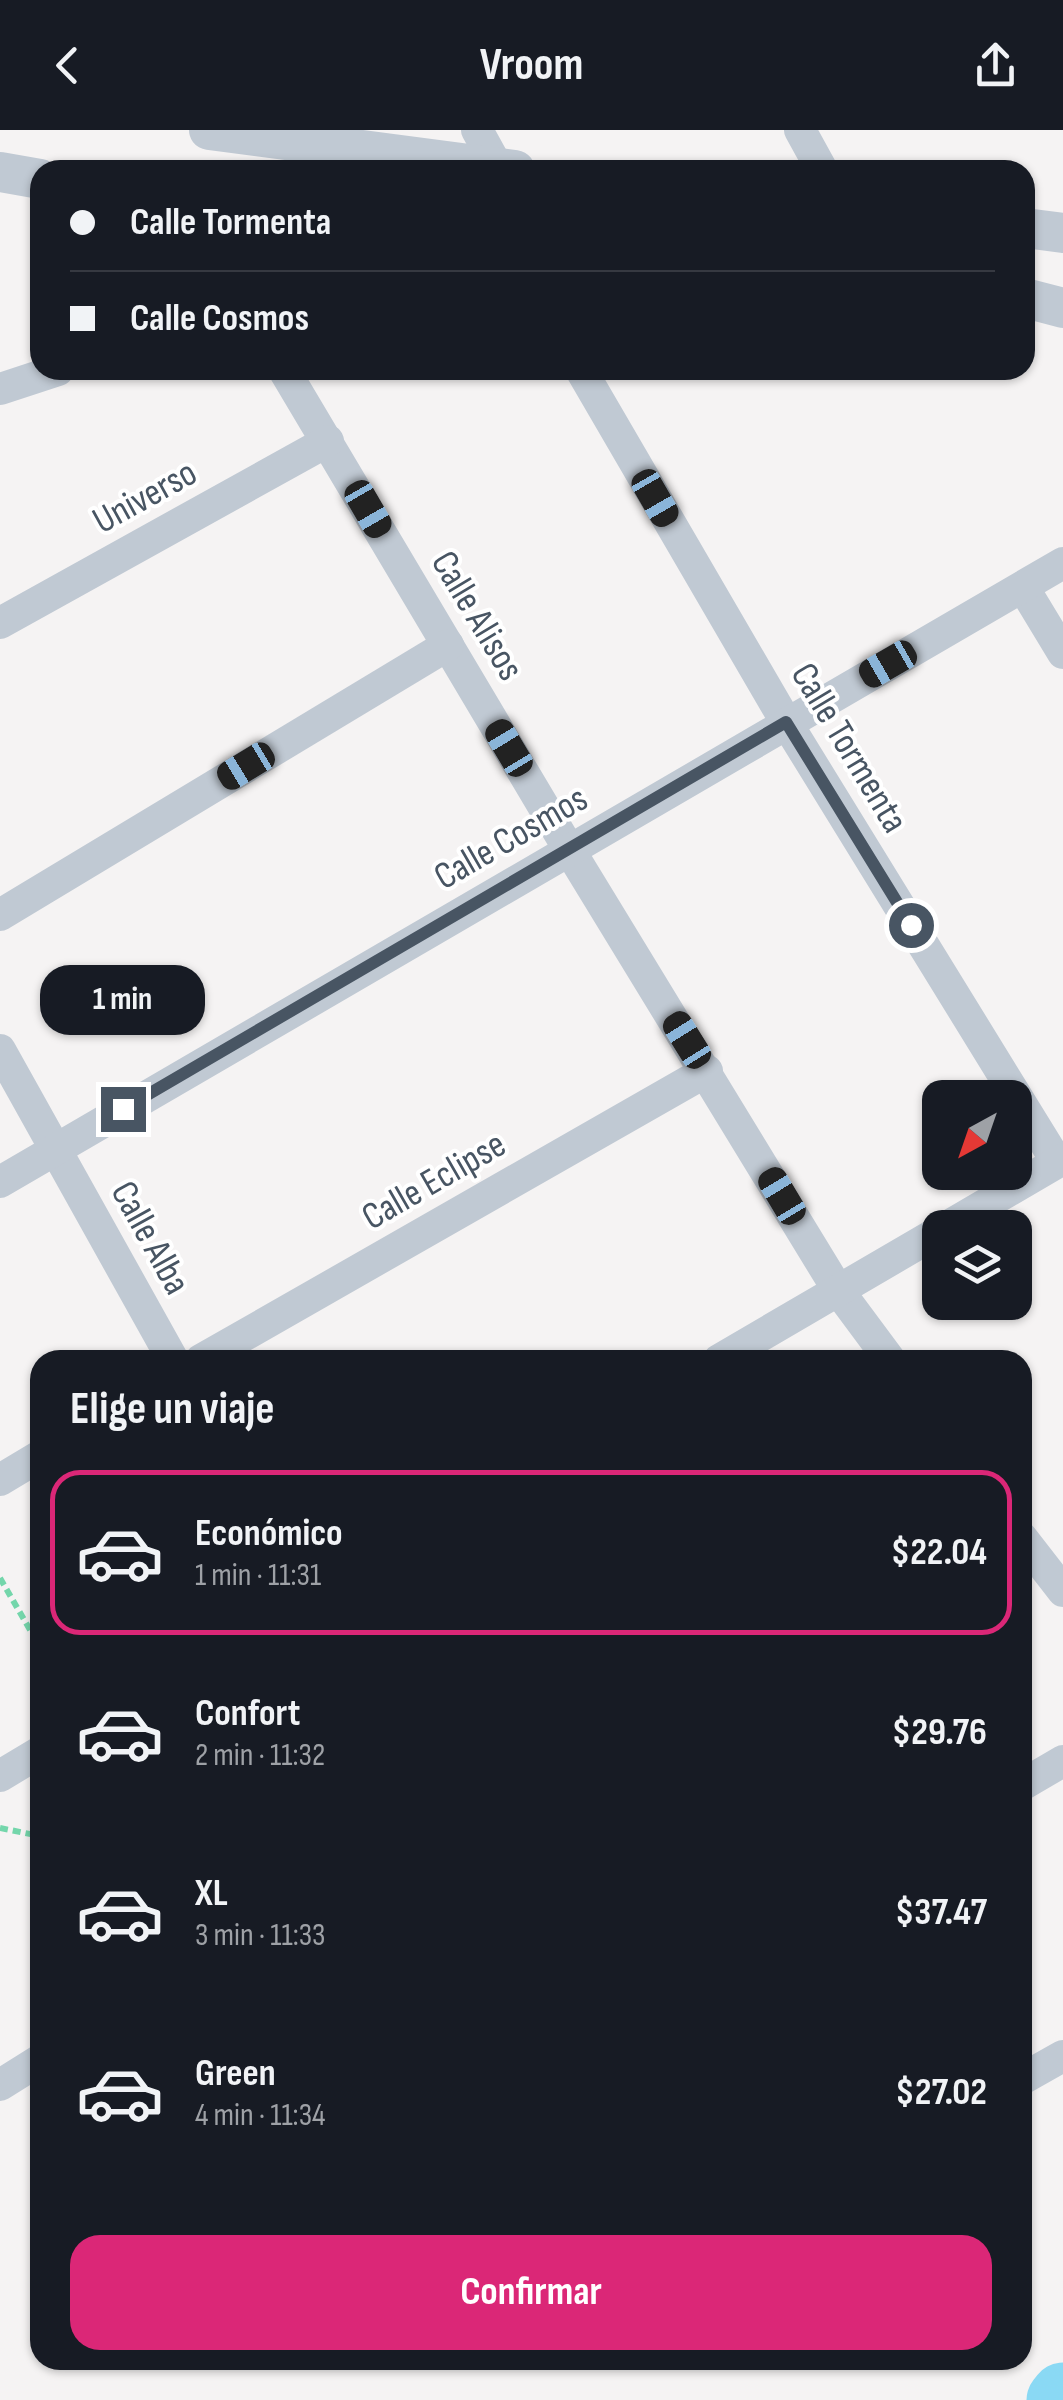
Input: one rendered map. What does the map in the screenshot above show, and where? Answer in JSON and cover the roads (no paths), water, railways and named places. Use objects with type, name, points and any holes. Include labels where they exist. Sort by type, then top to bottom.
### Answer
[{"type":"street","points":[[209,130],[438,160]]},
{"type":"street","points":[[476,130],[500,160]]},
{"type":"street","points":[[800,130],[816,160]]},
{"type":"street","points":[[0,172],[30,176]]},
{"type":"street","points":[[1035,229],[1063,233]]},
{"type":"street","points":[[1035,301],[1063,308]]},
{"type":"street","points":[[0,389],[30,379]]},
{"type":"street","name":"Calle Alisos","points":[[290,380],[570,851],[838,1290],[883,1350]]},
{"type":"street","name":"Calle Tormenta","points":[[587,380],[786,722],[1060,1160]]},
{"type":"street","name":"Universo","points":[[0,623],[328,441]]},
{"type":"street","name":"Calle Cosmos","points":[[0,1182],[1063,563]]},
{"type":"street","points":[[1024,586],[1063,653]]},
{"type":"street","points":[[0,914],[448,646]]},
{"type":"street","name":"Calle Alba","points":[[0,1050],[167,1350]]},
{"type":"street","name":"Calle Eclipse","points":[[220,1350],[707,1072]]},
{"type":"street","points":[[975,1210],[1060,1160]]},
{"type":"street","points":[[736,1350],[922,1241]]},
{"type":"street","points":[[0,1480],[30,1462]]},
{"type":"street","points":[[1032,1551],[1063,1591]]},
{"type":"street","points":[[0,1776],[30,1758]]},
{"type":"street","points":[[1032,1779],[1063,1761]]},
{"type":"street","points":[[1032,2073],[1063,2056]]},
{"type":"street","points":[[0,2085],[30,2066]]},
{"type":"waterway","points":[[1059,2400],[1063,2395]]}]
